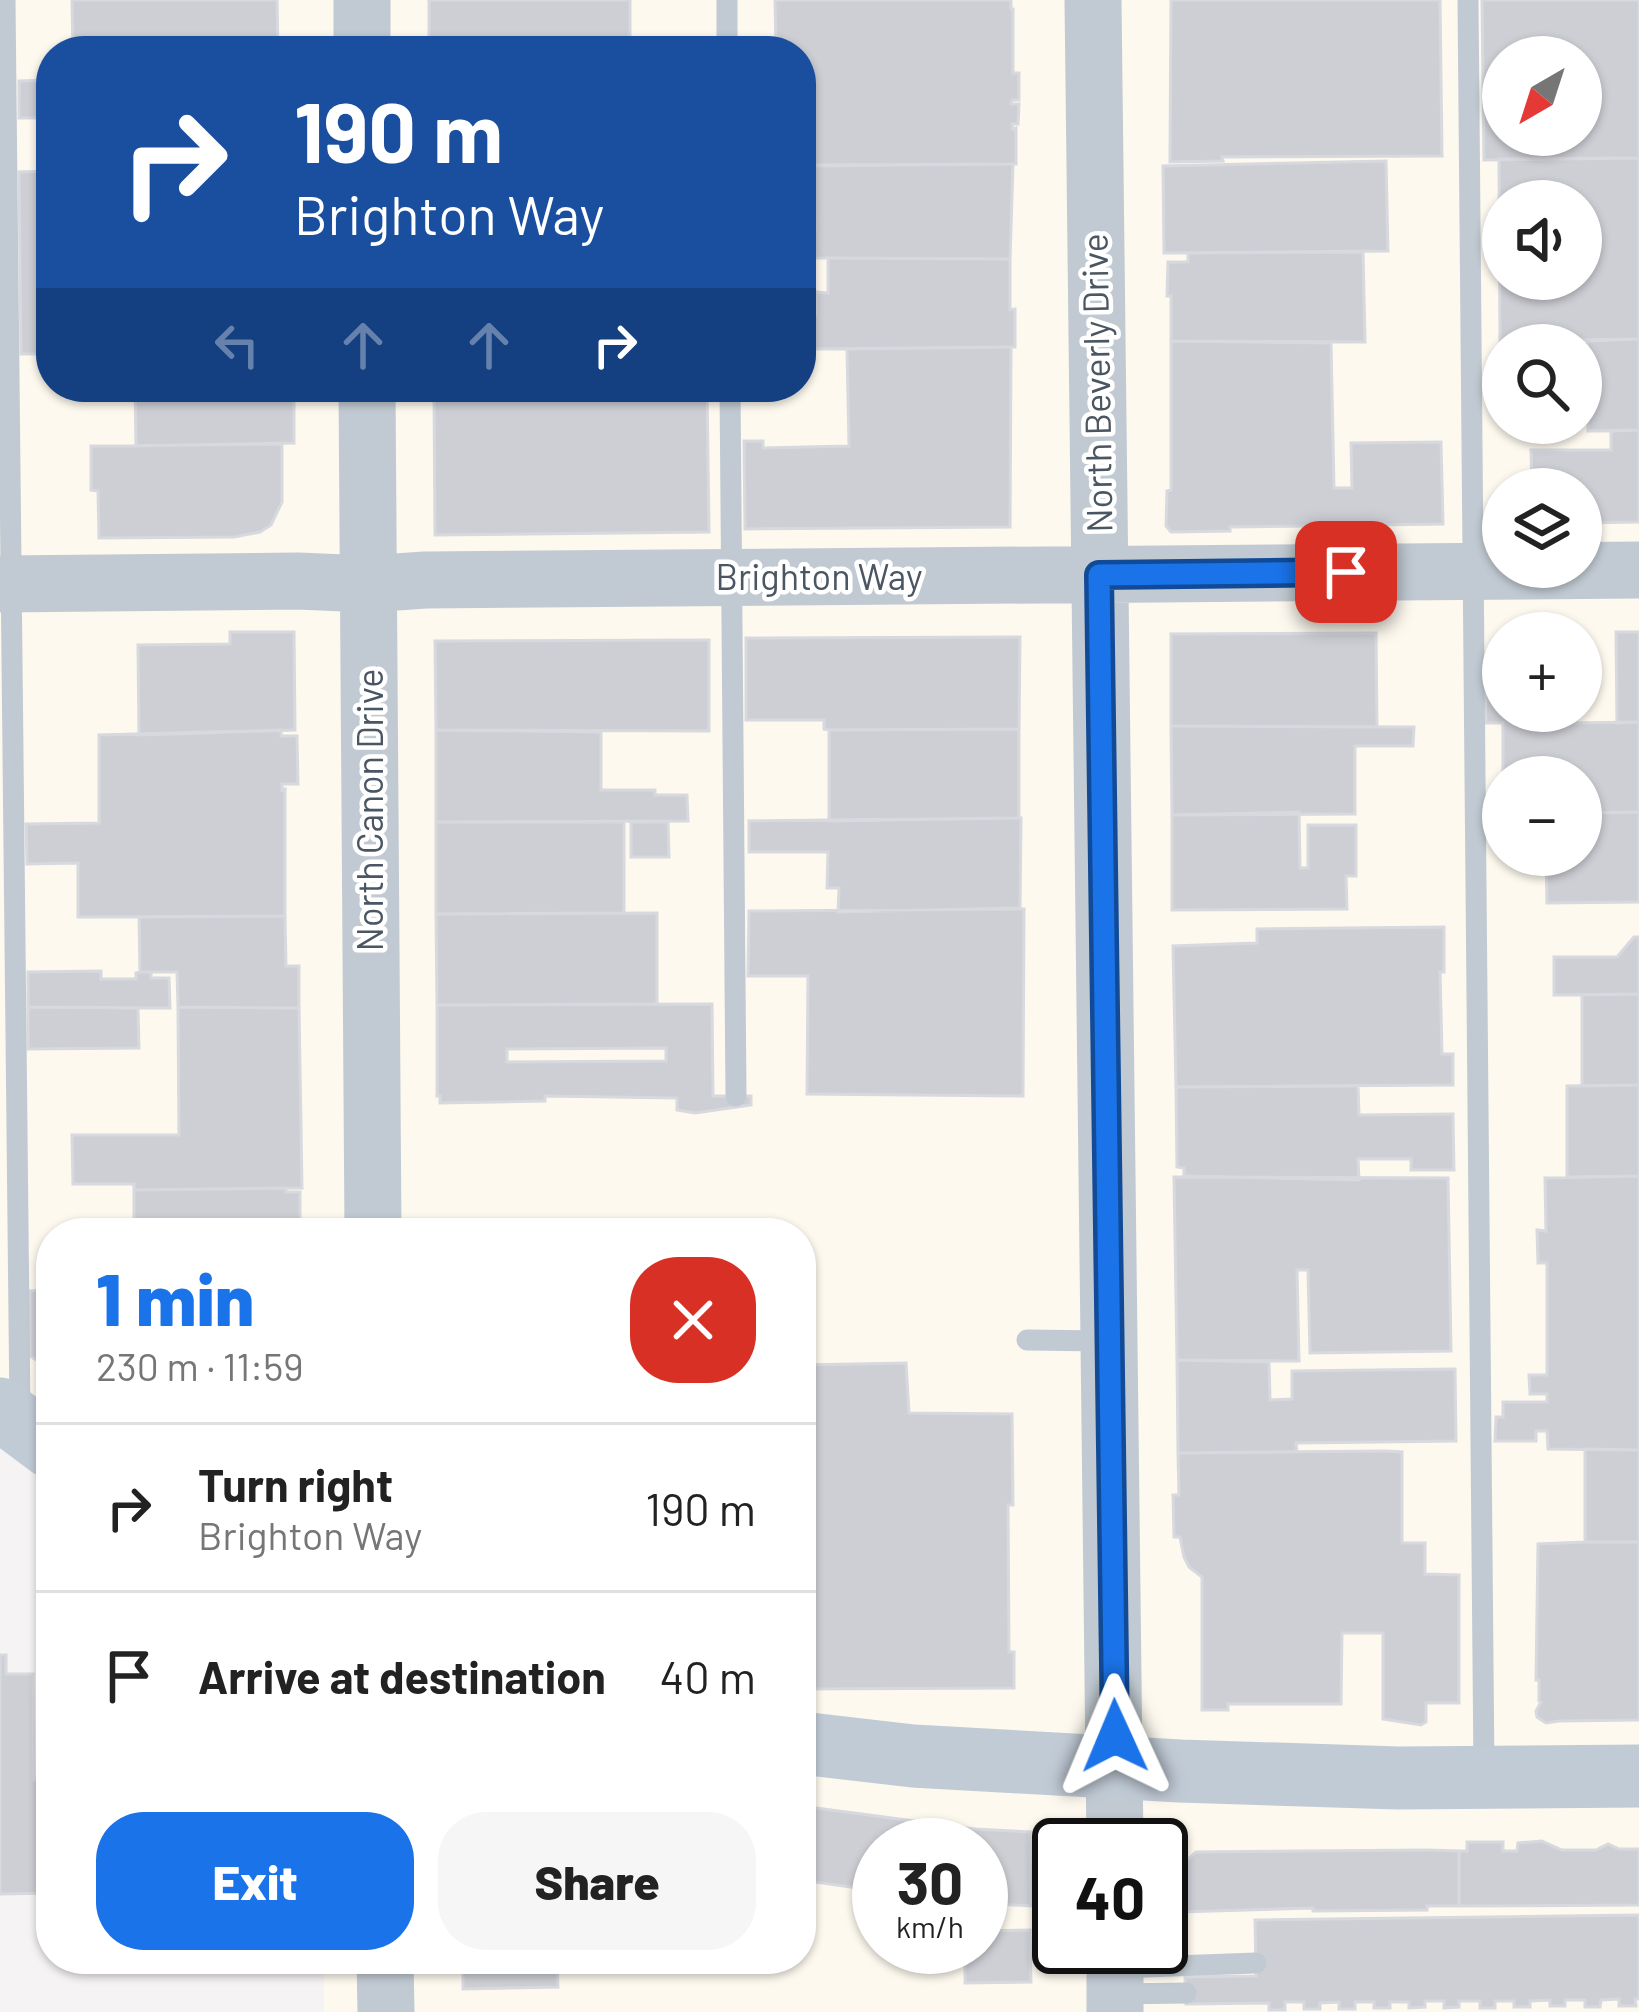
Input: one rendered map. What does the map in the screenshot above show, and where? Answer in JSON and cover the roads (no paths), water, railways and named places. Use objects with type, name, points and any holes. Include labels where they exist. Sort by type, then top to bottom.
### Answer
[{"type":"main road","points":[[816,1745],[913,1756],[1180,1771],[1484,1779],[1639,1776]]},
{"type":"street","points":[[362,0],[362,36]]},
{"type":"street","name":"North Beverly Drive","points":[[1093,0],[1115,1818]]},
{"type":"street","name":"North Canon Drive","points":[[367,402],[373,1218]]},
{"type":"street","name":"Brighton Way","points":[[6,584],[1639,570]]},
{"type":"street","points":[[385,1974],[386,2012]]},
{"type":"lane","points":[[5,0],[6,584],[24,1427]]},
{"type":"lane","points":[[727,0],[727,36]]},
{"type":"lane","points":[[1468,0],[1484,1779]]},
{"type":"lane","points":[[730,402],[737,1106]]},
{"type":"lane","points":[[1027,1340],[1110,1341]]},
{"type":"lane","points":[[1115,1980],[1256,1963]]},
{"type":"lane","points":[[1115,1980],[1186,1993]]}]
